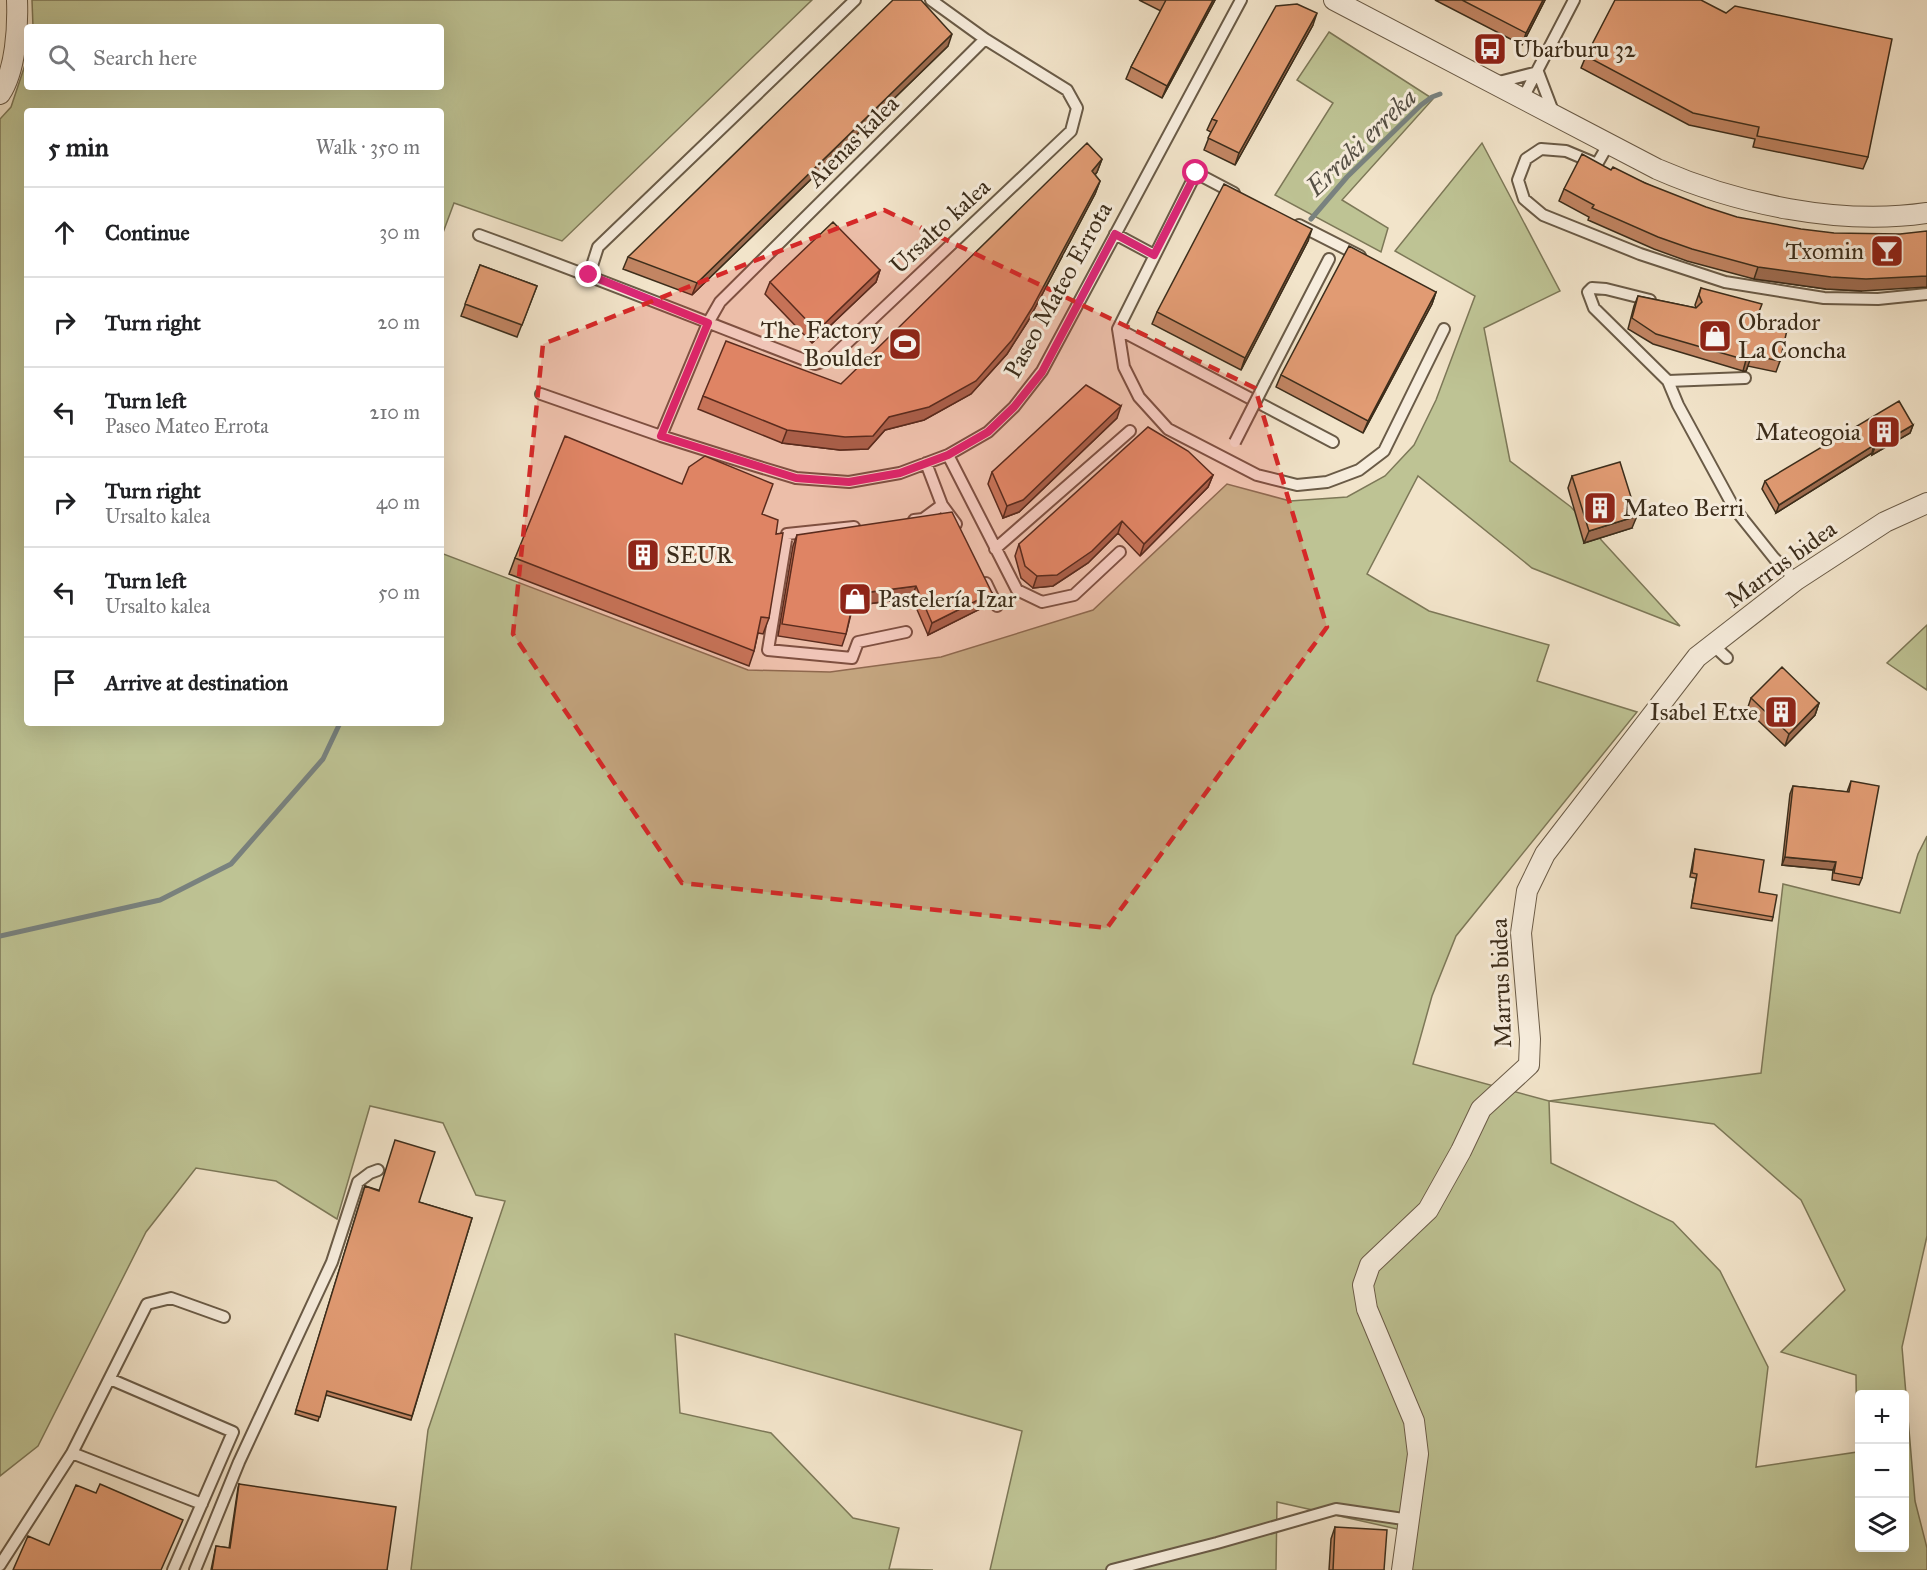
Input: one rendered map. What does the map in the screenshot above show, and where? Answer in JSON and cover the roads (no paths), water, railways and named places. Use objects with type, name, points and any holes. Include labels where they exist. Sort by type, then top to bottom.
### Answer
[{"type":"street","points":[[0,93],[14,57],[18,24],[17,0]]},
{"type":"street","points":[[1334,0],[1686,182],[1753,201],[1827,214],[1871,216],[1927,213]]},
{"type":"street","name":"Marrus bidea","points":[[1402,1570],[1418,1454],[1414,1421],[1367,1309],[1363,1285],[1370,1265],[1428,1210],[1461,1151],[1481,1109],[1529,1065],[1530,1039],[1521,933],[1527,891],[1545,854],[1697,657],[1720,651],[1796,580],[1884,522],[1927,503]]},
{"type":"lane","points":[[589,275],[598,247],[855,0]]},
{"type":"lane","points":[[931,0],[985,39]]},
{"type":"lane","name":"Paseo Mateo Errota","points":[[541,394],[661,436],[796,478],[849,482],[900,473],[948,455],[988,432],[1014,407],[1042,372],[1241,0]]},
{"type":"lane","points":[[1523,98],[1574,0]]},
{"type":"lane","name":"Ursalto kalea","points":[[479,235],[589,275],[815,364],[829,360],[1071,131],[1077,108],[1067,90],[985,39]]},
{"type":"lane","name":"Aienas kalea","points":[[708,323],[720,302],[985,39]]},
{"type":"lane","points":[[1494,84],[1538,72]]},
{"type":"lane","points":[[1538,72],[1554,115]]},
{"type":"lane","points":[[1609,143],[1597,164],[1566,151],[1540,149],[1526,159],[1518,180],[1524,199],[1543,215],[1640,254],[1725,282],[1824,298],[1878,299],[1927,294]]},
{"type":"lane","points":[[1248,200],[1196,173],[1118,329],[1124,367],[1139,397],[1168,429],[1257,475],[1297,485],[1327,482],[1359,470],[1384,451],[1444,328]]},
{"type":"lane","points":[[1290,220],[1373,262]]},
{"type":"lane","points":[[1115,234],[1154,255]]},
{"type":"lane","points":[[1228,460],[1235,442],[1329,259]]},
{"type":"lane","points":[[1659,303],[1606,289],[1592,288],[1588,292],[1594,308],[1668,381],[1678,405],[1734,508],[1774,558],[1796,580]]},
{"type":"lane","points":[[661,436],[708,323]]},
{"type":"lane","points":[[1118,329],[1334,442]]},
{"type":"lane","points":[[1668,381],[1745,378]]},
{"type":"lane","points":[[995,549],[1130,431]]},
{"type":"lane","points":[[948,455],[1017,590],[1042,602],[1074,595],[1120,552]]},
{"type":"lane","points":[[926,463],[942,505],[955,521],[960,532]]},
{"type":"lane","points":[[901,521],[923,519],[942,505]]},
{"type":"lane","points":[[1719,511],[1734,508]]},
{"type":"lane","points":[[867,525],[788,534],[768,650],[852,658],[858,642],[906,632]]},
{"type":"lane","points":[[1758,537],[1769,530]]},
{"type":"lane","points":[[981,574],[997,606]]},
{"type":"lane","points":[[195,1570],[239,1462],[332,1262],[358,1182],[378,1170]]},
{"type":"lane","points":[[0,1565],[72,1453],[147,1304],[171,1298],[224,1317]]},
{"type":"lane","points":[[110,1379],[233,1432],[172,1570]]},
{"type":"lane","points":[[72,1453],[202,1504]]},
{"type":"lane","points":[[1112,1570],[1336,1509],[1410,1520]]},
{"type":"waterway","name":"Erraki erreka","points":[[1311,219],[1347,177],[1421,105],[1440,94]]},
{"type":"waterway","name":"Erraki erreka","points":[[0,936],[160,900],[231,864],[323,759],[339,726]]},
{"type":"place","name":"Ubarburu 32","points":[[1490,49]]},
{"type":"place","name":"Txomin","points":[[1887,251]]},
{"type":"place","name":"Obrador La Concha","points":[[1715,336]]},
{"type":"place","name":"The Factory Boulder","points":[[905,344]]},
{"type":"place","name":"Mateogoia","points":[[1884,432]]},
{"type":"place","name":"Mateo Berri","points":[[1600,508]]},
{"type":"place","name":"SEUR","points":[[643,555]]},
{"type":"place","name":"Pastelería Izar","points":[[855,599]]},
{"type":"place","name":"Isabel Etxe","points":[[1781,712]]}]
